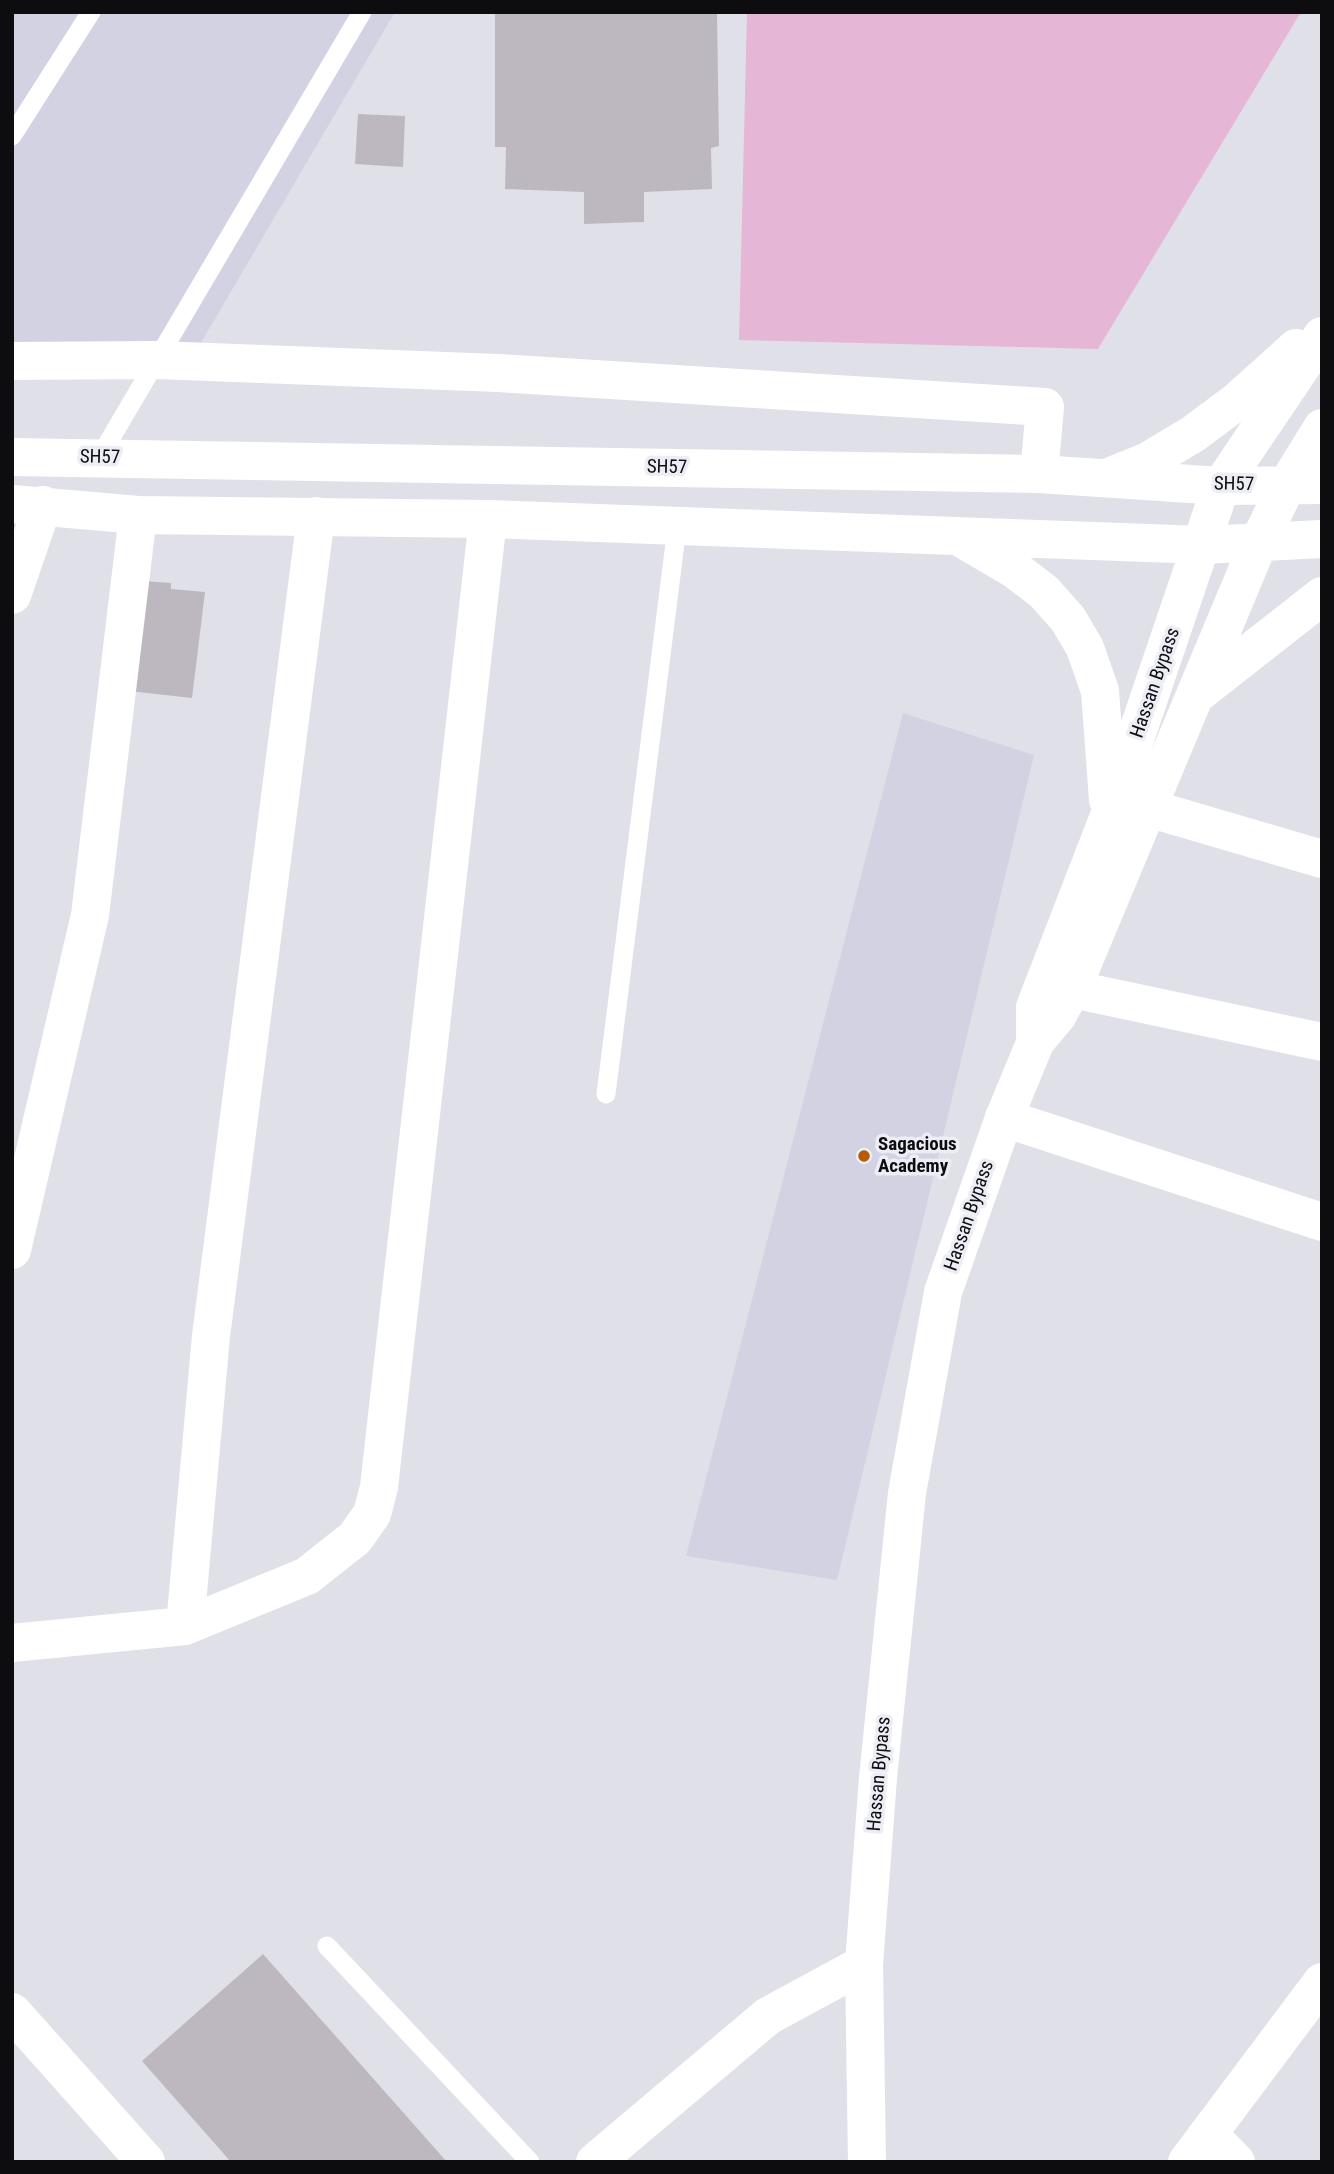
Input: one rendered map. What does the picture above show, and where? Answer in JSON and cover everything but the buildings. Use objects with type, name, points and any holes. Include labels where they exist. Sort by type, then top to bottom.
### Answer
[{"type":"main road","points":[[1106,479],[1148,461],[1202,428],[1236,402],[1322,325]]},
{"type":"main road","name":"Hassan Bypass","points":[[867,2162],[864,1964],[878,1778],[907,1493],[943,1293],[1004,1118],[1035,1043],[1035,1007],[1109,816],[1221,486],[1322,336]]},
{"type":"main road","points":[[12,361],[157,360],[498,373],[1045,407],[1039,474]]},
{"type":"main road","points":[[1035,1043],[1057,1016],[1072,989],[1259,542],[1304,485],[1322,428]]},
{"type":"main road","name":"SH57","points":[[12,457],[1039,474],[1221,486],[1304,485]]},
{"type":"main road","points":[[12,1643],[185,1626],[307,1576],[355,1538],[372,1514],[379,1487],[476,519],[467,464]]},
{"type":"main road","points":[[12,596],[27,504],[138,515],[476,519],[1203,545],[1322,539]]},
{"type":"main road","points":[[12,1250],[90,915],[138,515]]},
{"type":"main road","points":[[185,1626],[211,1336],[316,516]]},
{"type":"main road","points":[[958,537],[1014,569],[1044,592],[1069,619],[1085,648],[1100,691],[1109,816]]},
{"type":"main road","points":[[1195,695],[1322,596]]},
{"type":"main road","points":[[1148,808],[1322,859]]},
{"type":"main road","points":[[1072,989],[1322,1042]]},
{"type":"main road","points":[[1004,1118],[1322,1222]]},
{"type":"main road","points":[[595,2162],[768,2015],[864,1964]]},
{"type":"main road","points":[[1237,2162],[1198,2148],[1322,1982]]},
{"type":"main road","points":[[12,2012],[146,2162]]},
{"type":"lane","points":[[12,136],[91,12]]},
{"type":"lane","points":[[99,458],[362,12]]},
{"type":"lane","points":[[606,1094],[677,527]]},
{"type":"lane","points":[[327,1946],[530,2162]]},
{"type":"shaded area","points":[[12,12],[395,12],[192,358],[12,361]]},
{"type":"shaded area","points":[[747,12],[1301,12],[1098,349],[739,340]]},
{"type":"shaded area","name":"Sagacious Academy","points":[[903,713],[1034,755],[837,1580],[686,1556]]},
{"type":"place","name":"Sagacious Academy","points":[[864,1156]]}]
